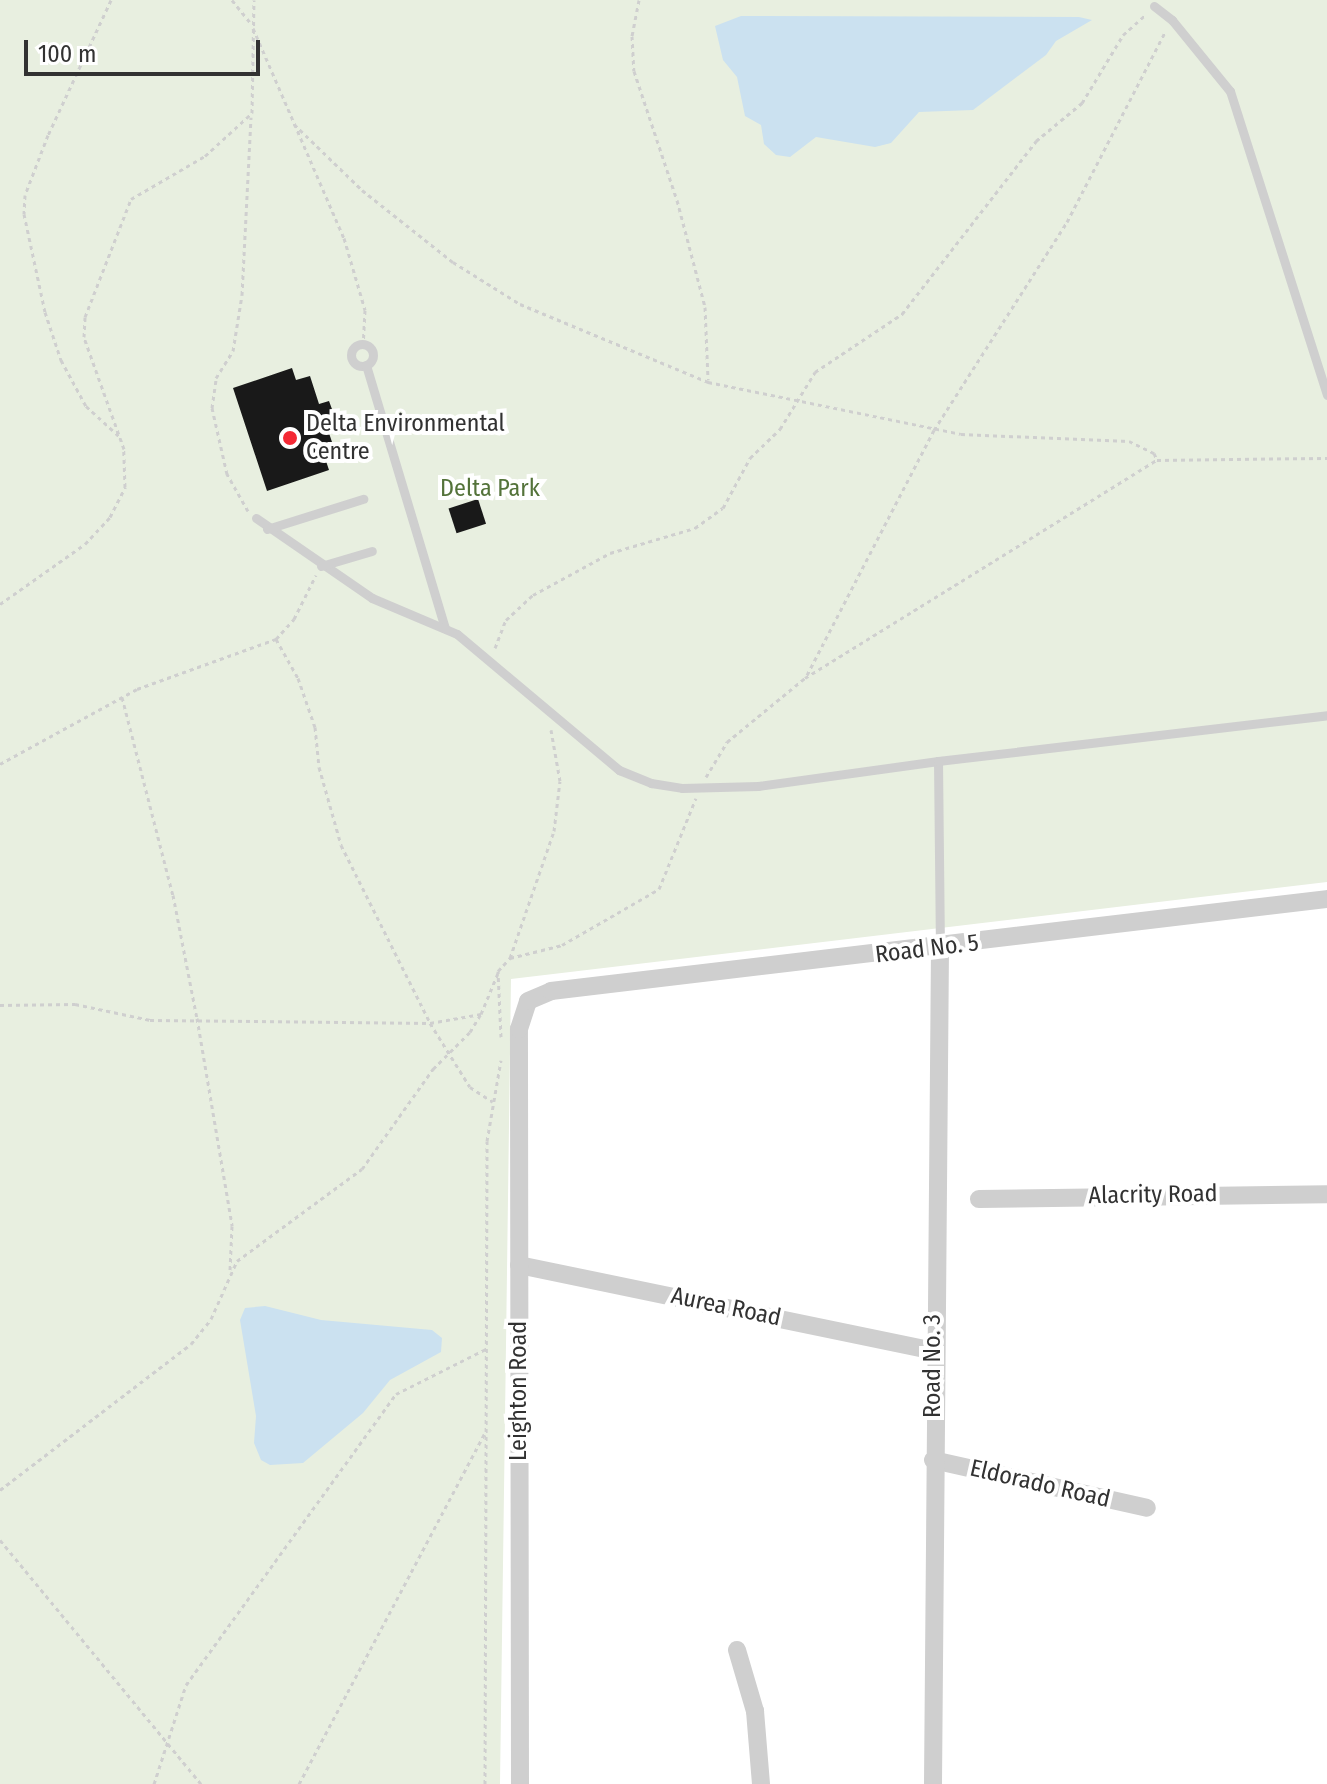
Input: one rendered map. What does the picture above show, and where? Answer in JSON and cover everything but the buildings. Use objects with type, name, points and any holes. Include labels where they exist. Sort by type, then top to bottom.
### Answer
[{"type":"street","name":"Road No. 5","points":[[528,1001],[544,992],[1327,899]]},
{"type":"street","name":"Road No. 3","points":[[933,1784],[933,1351],[940,947]]},
{"type":"street","name":"Leighton Road","points":[[520,1784],[519,1029],[528,1001]]},
{"type":"street","name":"Alacrity Road","points":[[979,1199],[1327,1194]]},
{"type":"street","name":"Aurea Road","points":[[519,1265],[933,1351]]},
{"type":"street","name":"Eldorado Road","points":[[933,1460],[1147,1508]]},
{"type":"street","points":[[737,1650],[755,1711],[761,1784]]},
{"type":"lane","points":[[1154,6],[1172,20],[1230,91],[1327,395]]},
{"type":"lane","points":[[366,365],[351,358],[353,348],[363,344],[373,353],[366,365],[445,628]]},
{"type":"lane","points":[[267,529],[363,499]]},
{"type":"lane","points":[[256,518],[321,566],[386,606],[445,628],[619,770],[651,783],[700,788],[758,786],[938,761],[1327,715]]},
{"type":"lane","points":[[321,566],[372,551]]},
{"type":"lane","points":[[938,761],[940,947]]},
{"type":"path","points":[[111,0],[48,135],[25,195],[24,214],[45,312],[61,360],[86,406],[121,439]]},
{"type":"path","points":[[232,0],[251,23],[344,238],[365,310],[363,344]]},
{"type":"path","points":[[254,0],[251,23],[252,113],[242,295],[233,351],[216,378],[212,408],[227,474],[256,518]]},
{"type":"path","points":[[639,0],[632,36],[634,71],[677,200],[705,307],[708,382]]},
{"type":"path","points":[[489,663],[506,620],[533,595],[610,553],[695,528],[723,508],[750,458],[780,429],[815,372],[902,314],[1036,141],[1082,103],[1123,35],[1154,6]]},
{"type":"path","points":[[805,678],[934,430],[1067,222],[1172,20]]},
{"type":"path","points":[[0,604],[53,570],[110,517],[125,487],[121,439],[84,337],[85,317],[131,199],[205,156],[252,113]]},
{"type":"path","points":[[294,124],[362,190],[453,262],[520,304],[708,382],[934,430],[1129,441],[1154,453],[1157,460]]},
{"type":"path","points":[[510,958],[562,945],[659,889],[700,788],[727,742],[805,678],[1157,460],[1327,458]]},
{"type":"path","points":[[0,764],[122,697],[202,662],[276,639],[294,619],[321,566]]},
{"type":"path","points":[[276,639],[298,678],[315,727],[319,767],[341,845],[430,1023],[470,1087],[494,1102]]},
{"type":"path","points":[[0,1490],[191,1344],[211,1319],[230,1271],[232,1226],[197,1018],[173,895],[122,697]]},
{"type":"path","points":[[230,1271],[362,1169],[448,1051],[470,1032],[481,1014],[498,971]]},
{"type":"path","points":[[0,1005],[75,1004],[150,1020],[197,1018],[430,1023],[481,1014]]},
{"type":"path","points":[[154,1784],[186,1685],[396,1394],[486,1349]]},
{"type":"path","points":[[299,1784],[486,1430]]},
{"type":"path","points":[[0,1540],[201,1784]]},
{"type":"green space","name":"Delta Park","points":[[0,0],[1327,0],[1327,882],[511,979],[500,1784],[0,1784]]},
{"type":"water","points":[[741,16],[1079,17],[1092,20],[1056,41],[1046,55],[973,110],[919,112],[891,143],[875,147],[816,137],[790,157],[776,155],[764,144],[761,125],[745,116],[737,77],[723,60],[715,26]]},
{"type":"water","points":[[265,1306],[321,1320],[432,1330],[442,1338],[441,1352],[390,1380],[363,1413],[303,1463],[270,1465],[261,1460],[254,1443],[256,1416],[240,1320],[245,1308]]},
{"type":"place","name":"Delta Environmental Centre","points":[[290,438]]}]
